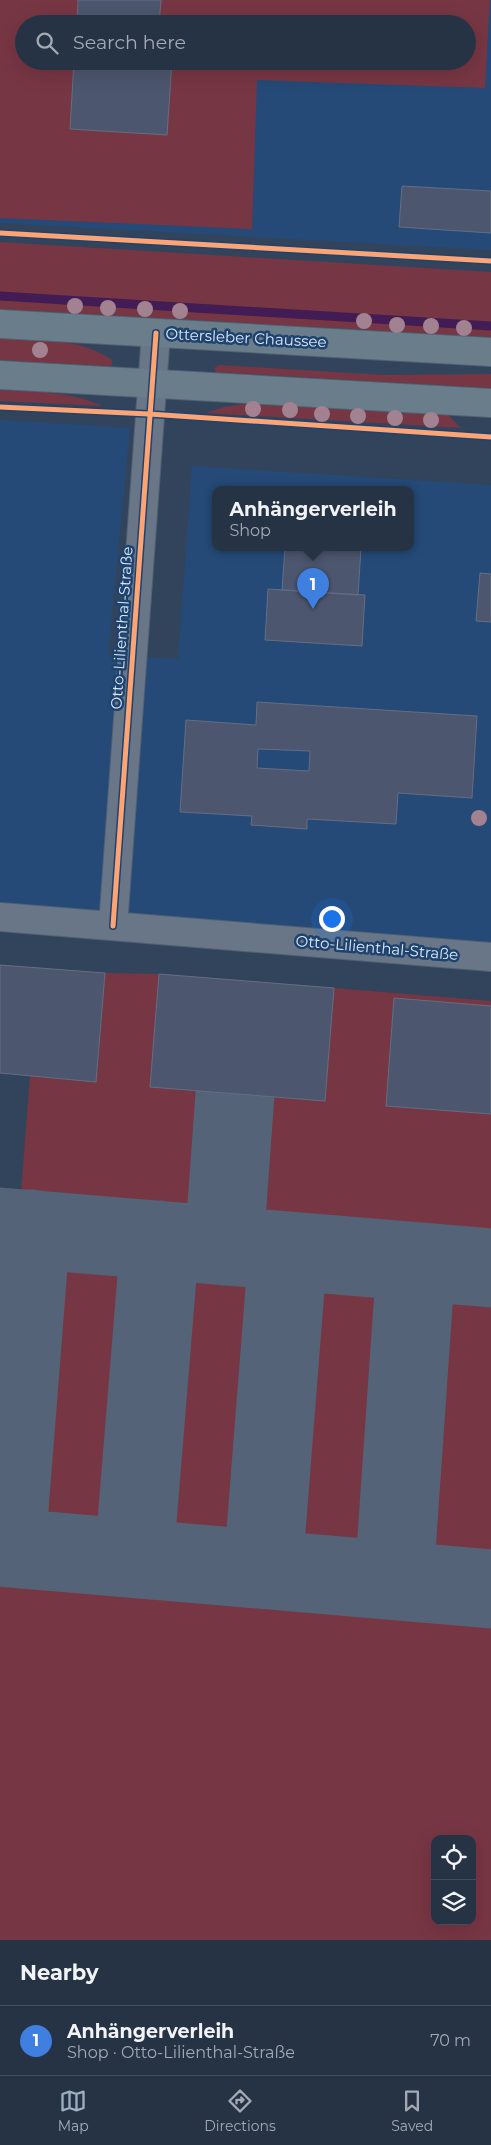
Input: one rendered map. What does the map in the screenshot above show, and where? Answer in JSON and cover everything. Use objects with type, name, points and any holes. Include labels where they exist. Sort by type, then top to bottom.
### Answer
[{"type":"main road","name":"Ottersleber Chaussee","points":[[0,324],[491,352]]},
{"type":"main road","points":[[0,375],[491,403]]},
{"type":"street","name":"Otto-Lilienthal-Straße","points":[[113,926],[156,333]]},
{"type":"street","name":"Otto-Lilienthal-Straße","points":[[0,917],[491,957]]},
{"type":"shaded area","points":[[0,0],[491,0],[491,250],[0,223]]},
{"type":"shaded area","points":[[0,0],[490,0],[485,88],[257,80],[252,229],[0,218]]},
{"type":"shaded area","points":[[0,242],[491,272],[491,337],[0,309]]},
{"type":"shaded area","points":[[0,338],[72,343],[86,347],[112,360],[112,365],[0,360]]},
{"type":"shaded area","points":[[219,365],[384,375],[491,374],[491,388],[216,372],[214,368]]},
{"type":"shaded area","points":[[0,390],[65,395],[77,397],[102,406],[0,401]]},
{"type":"shaded area","points":[[244,404],[448,415],[461,428],[206,413],[223,407]]},
{"type":"shaded area","points":[[0,420],[130,428],[108,655],[178,659],[192,466],[491,485],[491,944],[0,906]]},
{"type":"shaded area","points":[[105,973],[159,974],[150,1087],[325,1101],[334,988],[491,1001],[491,1246],[20,1205],[30,1075],[96,1082]]},
{"type":"shaded area","points":[[0,1249],[9,1250],[0,1356]]},
{"type":"shaded area","points":[[53,1254],[491,1290],[491,1556],[265,1538],[32,1516]]},
{"type":"shaded area","points":[[0,1580],[491,1622],[491,1940],[0,1940]]},
{"type":"building","points":[[78,0],[161,0],[160,15],[77,15]]},
{"type":"building","points":[[73,70],[171,70],[167,135],[70,129]]},
{"type":"building","points":[[402,186],[491,191],[491,233],[399,227]]},
{"type":"building","points":[[285,551],[361,551],[358,595],[282,590]]},
{"type":"building","points":[[480,573],[491,574],[491,622],[476,621]]},
{"type":"building","points":[[268,589],[365,595],[362,646],[265,640]]},
{"type":"building","points":[[257,702],[477,716],[472,798],[398,793],[396,824],[307,819],[307,829],[251,825],[252,816],[180,812],[186,720],[256,725]],"holes":[[[258,749],[310,751],[309,771],[257,768]]]},
{"type":"building","points":[[0,965],[105,973],[96,1082],[0,1073]]},
{"type":"building","points":[[159,974],[334,988],[325,1101],[150,1087]]},
{"type":"building","points":[[394,998],[491,1006],[491,1114],[386,1106]]},
{"type":"waterway","points":[[0,296],[491,326]]},
{"type":"taxiway","points":[[224,1246],[235,1094]]},
{"type":"taxiway","points":[[0,1227],[491,1268]]},
{"type":"taxiway","points":[[6,1547],[31,1229]]},
{"type":"taxiway","points":[[134,1558],[160,1240]]},
{"type":"taxiway","points":[[263,1569],[288,1251]]},
{"type":"taxiway","points":[[394,1580],[416,1262]]},
{"type":"taxiway","points":[[0,1547],[491,1589]]},
{"type":"cycle path","points":[[0,233],[491,261]]},
{"type":"cycle path","points":[[113,926],[156,333]]},
{"type":"cycle path","points":[[0,407],[149,414],[491,437]]},
{"type":"place","name":"Anhängerverleih","points":[[313,609]]}]
